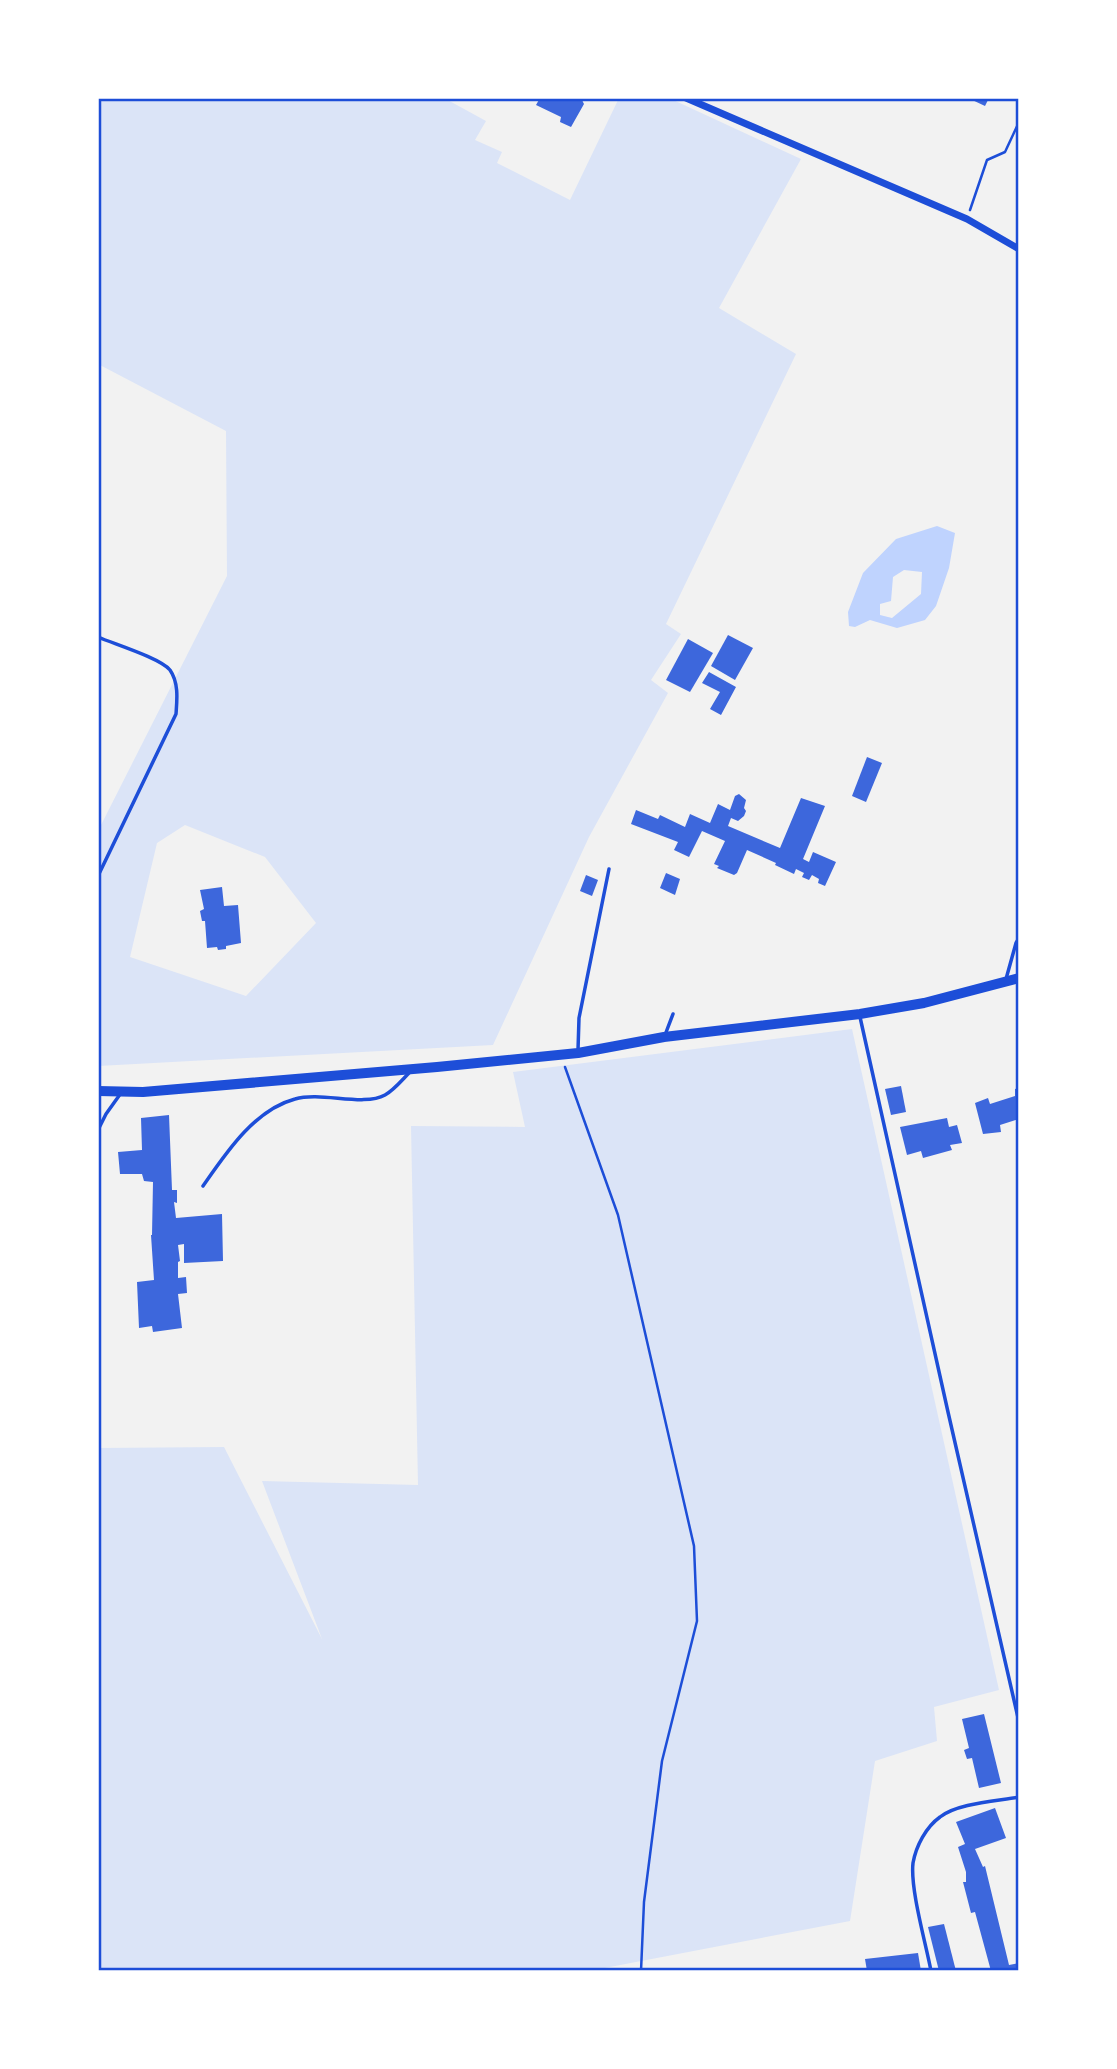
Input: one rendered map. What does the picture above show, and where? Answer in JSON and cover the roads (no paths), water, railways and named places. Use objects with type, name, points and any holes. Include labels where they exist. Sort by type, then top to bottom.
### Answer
[{"type":"main road","points":[[98,1091],[143,1092],[578,1053],[664,1037],[860,1014],[924,1003],[1019,978]]},
{"type":"street","points":[[686,98],[967,219],[1019,249]]},
{"type":"lane","points":[[98,637],[155,660],[169,670],[177,689],[176,714],[98,876]]},
{"type":"lane","points":[[578,1053],[579,1018],[609,869]]},
{"type":"lane","points":[[1006,982],[1019,939]]},
{"type":"lane","points":[[664,1037],[673,1014]]},
{"type":"lane","points":[[860,1014],[1019,1722]]},
{"type":"lane","points":[[203,1186],[231,1148],[259,1120],[281,1105],[302,1097],[373,1099],[386,1095],[413,1069]]},
{"type":"lane","points":[[98,1130],[123,1091]]},
{"type":"lane","points":[[931,1971],[915,1888],[913,1863],[922,1837],[941,1815],[968,1805],[1019,1797]]},
{"type":"water","points":[[937,526],[955,533],[949,568],[936,606],[925,620],[897,628],[870,620],[855,627],[849,626],[848,612],[863,573],[896,539]],"holes":[[[904,570],[922,572],[921,594],[892,618],[880,615],[880,604],[891,601],[893,577]]]}]
